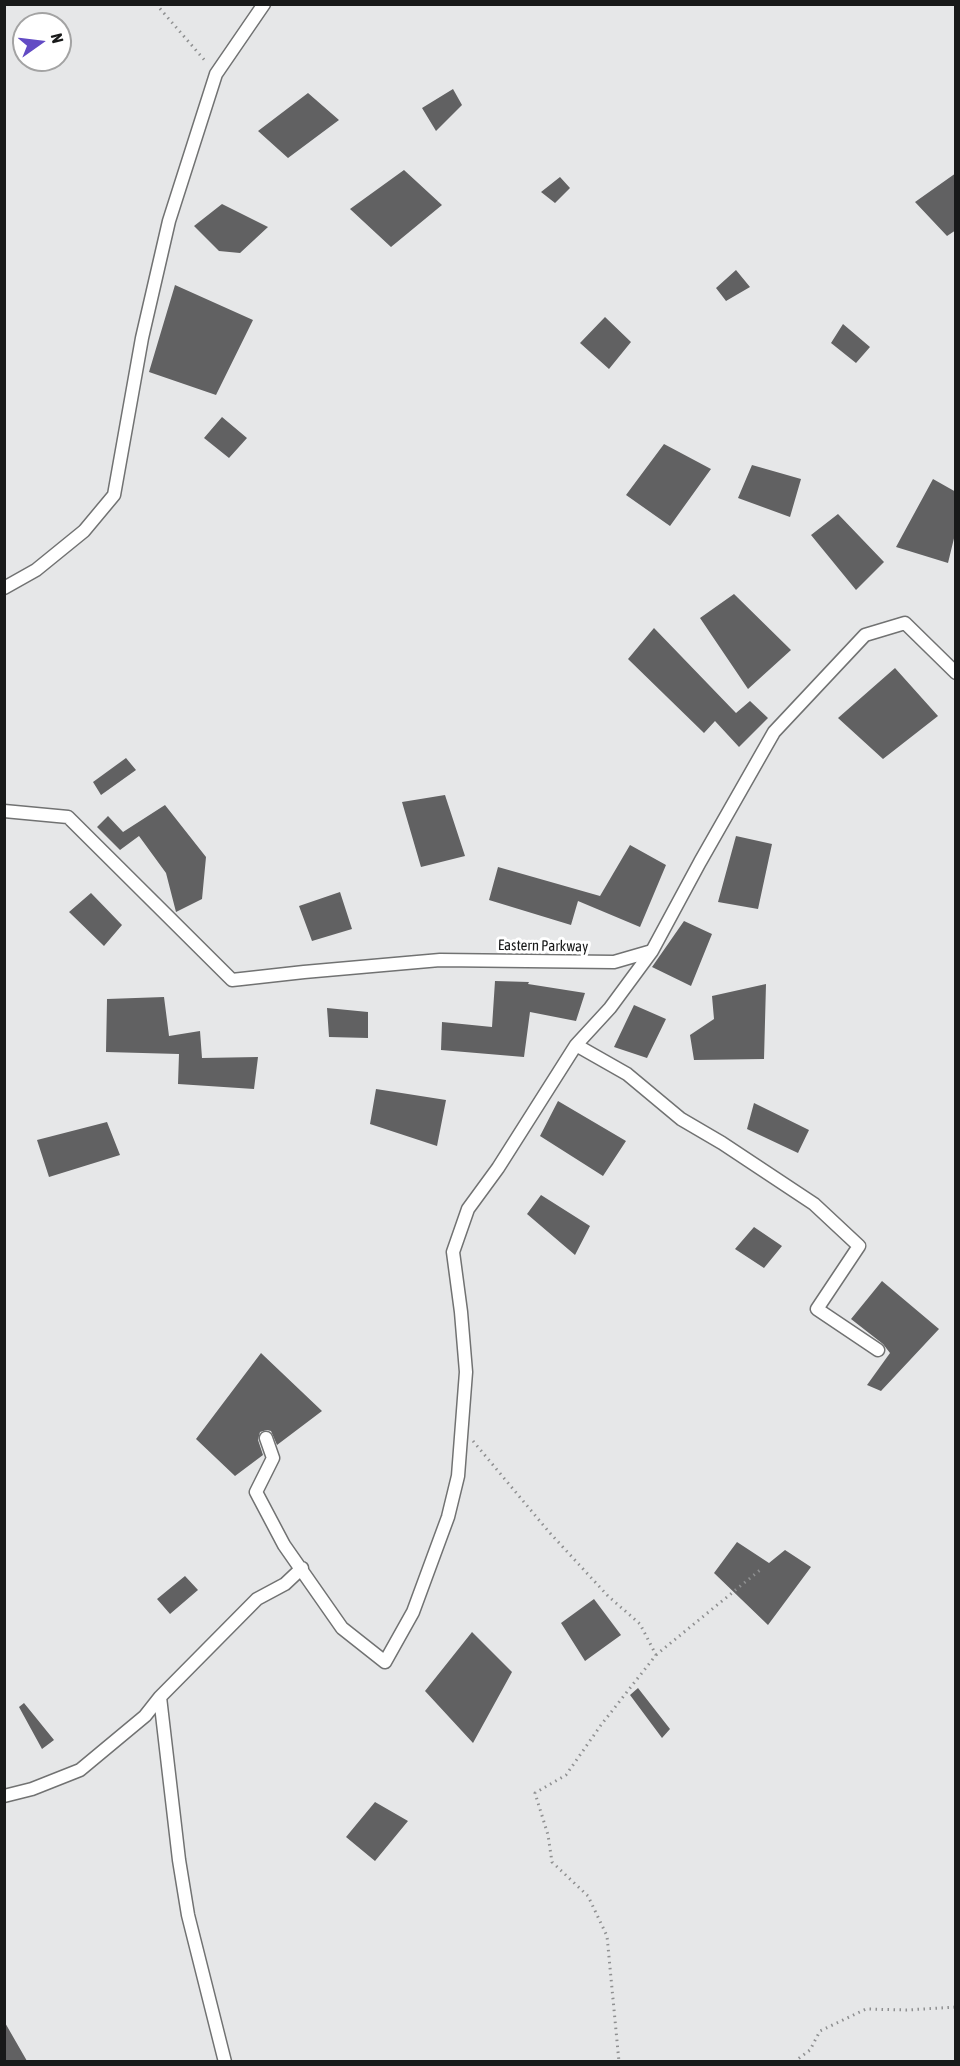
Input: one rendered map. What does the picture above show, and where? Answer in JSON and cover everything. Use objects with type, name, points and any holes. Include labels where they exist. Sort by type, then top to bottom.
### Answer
[{"type":"street","points":[[4,588],[36,570],[84,531],[114,495],[142,338],[169,221],[216,74],[264,4]]},
{"type":"street","points":[[266,1438],[273,1458],[256,1492],[284,1545],[342,1628],[385,1662],[413,1612],[448,1517],[458,1476],[466,1372],[453,1252],[468,1209],[498,1168],[576,1045],[609,1008],[652,951],[774,732],[865,636],[905,623],[956,673]]},
{"type":"street","name":"Eastern Parkway","points":[[4,811],[68,817],[232,980],[440,960],[614,962],[652,951]]},
{"type":"street","points":[[576,1045],[627,1074],[681,1119],[722,1143],[814,1204],[859,1246],[817,1309],[878,1350]]},
{"type":"street","points":[[4,1796],[32,1789],[80,1770],[145,1716],[160,1697],[257,1599],[285,1584],[302,1568]]},
{"type":"street","points":[[160,1697],[179,1860],[188,1915],[225,2061]]},
{"type":"street","points":[[213,2061],[220,2047]]},
{"type":"path","points":[[156,4],[216,74]]},
{"type":"path","points":[[463,1428],[557,1540],[608,1596],[640,1624],[656,1654]]},
{"type":"path","points":[[619,2061],[607,1936],[588,1896],[552,1862],[548,1835],[535,1793],[566,1775],[656,1654],[760,1570]]},
{"type":"path","points":[[794,2061],[810,2050],[820,2031],[866,2009],[907,2010],[956,2007]]},
{"type":"building","points":[[453,89],[462,105],[436,131],[422,108]]},
{"type":"building","points":[[308,93],[339,120],[288,158],[258,131]]},
{"type":"building","points":[[404,170],[442,205],[391,247],[350,209]]},
{"type":"building","points":[[956,173],[956,230],[947,236],[915,202]]},
{"type":"building","points":[[560,177],[570,188],[555,203],[541,192]]},
{"type":"building","points":[[222,204],[268,227],[240,253],[219,251],[194,226]]},
{"type":"building","points":[[736,270],[750,287],[726,301],[716,288]]},
{"type":"building","points":[[175,285],[253,320],[216,395],[149,372]]},
{"type":"building","points":[[605,317],[631,342],[609,369],[580,343]]},
{"type":"building","points":[[843,324],[870,347],[856,363],[831,343]]},
{"type":"building","points":[[222,417],[247,438],[229,458],[204,438]]},
{"type":"building","points":[[664,444],[711,469],[670,526],[626,495]]},
{"type":"building","points":[[752,465],[801,479],[790,517],[738,498]]},
{"type":"building","points":[[933,479],[956,492],[956,530],[948,563],[896,547]]},
{"type":"building","points":[[838,514],[884,562],[856,590],[811,535]]},
{"type":"building","points":[[734,594],[791,650],[748,689],[700,618]]},
{"type":"building","points":[[654,628],[736,713],[750,701],[768,718],[739,747],[715,721],[704,733],[628,659]]},
{"type":"building","points":[[895,668],[938,716],[883,759],[838,718]]},
{"type":"building","points":[[126,758],[136,770],[101,795],[93,782]]},
{"type":"building","points":[[445,795],[465,856],[421,867],[402,802]]},
{"type":"building","points":[[165,805],[206,857],[202,899],[176,912],[166,873],[139,836],[120,850],[97,827],[108,816],[123,832]]},
{"type":"building","points":[[736,836],[772,844],[758,909],[718,902]]},
{"type":"building","points":[[630,845],[666,865],[640,927],[578,901],[571,925],[489,900],[498,867],[600,896]]},
{"type":"building","points":[[340,892],[352,929],[312,941],[299,906]]},
{"type":"building","points":[[91,893],[122,925],[104,946],[69,912]]},
{"type":"building","points":[[684,921],[712,934],[691,986],[652,967]]},
{"type":"building","points":[[495,981],[529,982],[528,984],[585,993],[576,1021],[530,1012],[524,1057],[441,1050],[442,1022],[492,1027]]},
{"type":"building","points":[[766,984],[764,1059],[694,1060],[690,1035],[714,1019],[712,996]]},
{"type":"building","points":[[164,997],[169,1036],[200,1031],[202,1058],[258,1057],[254,1089],[178,1084],[179,1054],[106,1052],[107,999]]},
{"type":"building","points":[[634,1005],[666,1019],[647,1058],[614,1047]]},
{"type":"building","points":[[327,1008],[368,1012],[368,1038],[329,1037]]},
{"type":"building","points":[[376,1089],[446,1100],[437,1146],[370,1124]]},
{"type":"building","points":[[558,1101],[626,1141],[603,1176],[540,1136]]},
{"type":"building","points":[[754,1103],[809,1130],[798,1153],[747,1129]]},
{"type":"building","points":[[107,1122],[120,1155],[49,1177],[37,1140]]},
{"type":"building","points":[[541,1195],[590,1226],[575,1255],[527,1214]]},
{"type":"building","points":[[754,1227],[782,1246],[764,1268],[735,1249]]},
{"type":"building","points":[[882,1281],[939,1329],[881,1391],[867,1385],[890,1353],[883,1344],[851,1319]]},
{"type":"building","points":[[261,1353],[322,1411],[277,1445],[271,1431],[260,1432],[258,1440],[263,1455],[235,1476],[196,1439]]},
{"type":"building","points":[[737,1542],[769,1563],[785,1550],[811,1567],[768,1625],[714,1573]]},
{"type":"building","points":[[185,1576],[198,1590],[170,1614],[157,1599]]},
{"type":"building","points":[[594,1599],[621,1635],[585,1661],[561,1623]]},
{"type":"building","points":[[472,1632],[512,1672],[473,1743],[425,1691]]},
{"type":"building","points":[[638,1688],[670,1729],[662,1738],[630,1695]]},
{"type":"building","points":[[24,1703],[54,1740],[42,1749],[19,1707]]},
{"type":"building","points":[[375,1802],[408,1821],[375,1861],[346,1837]]},
{"type":"building","points":[[4,2021],[27,2061],[4,2061]]}]
